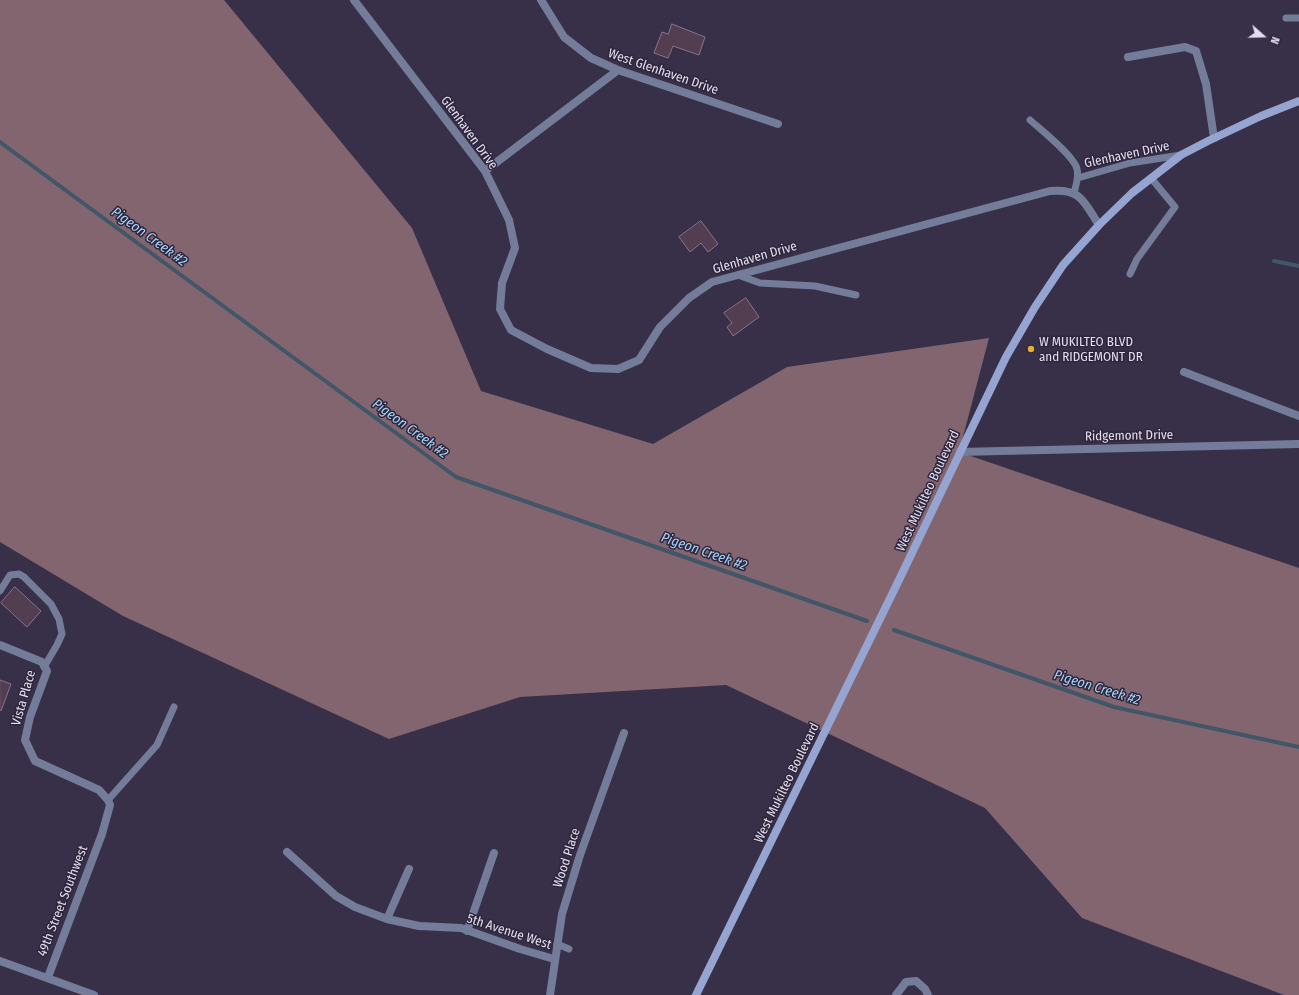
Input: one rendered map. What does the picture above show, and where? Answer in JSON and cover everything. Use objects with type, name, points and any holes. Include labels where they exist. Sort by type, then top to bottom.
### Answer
[{"type":"main road","name":"West Mukilteo Boulevard","points":[[696,995],[1006,357],[1035,307],[1063,265],[1099,225],[1132,193],[1181,155],[1261,116],[1299,101]]},
{"type":"street","name":"Glenhaven Drive","points":[[354,0],[485,171],[509,220],[515,248],[502,284],[500,309],[511,330],[547,349],[591,368],[618,369],[639,360],[660,327],[689,298],[712,282],[1050,191],[1062,190],[1074,193]]},
{"type":"street","name":"West Glenhaven Drive","points":[[541,0],[564,37],[591,58],[618,70],[778,124]]},
{"type":"street","points":[[1128,57],[1185,47],[1196,50],[1206,84],[1214,138]]},
{"type":"street","points":[[485,171],[618,70]]},
{"type":"street","points":[[1074,193],[1082,200],[1099,225]]},
{"type":"street","points":[[1184,372],[1299,416]]},
{"type":"street","name":"Ridgemont Drive","points":[[959,452],[1299,444]]},
{"type":"street","name":"Vista Place","points":[[0,645],[42,662],[46,671],[30,717],[25,740],[35,761],[99,790],[108,800]]},
{"type":"street","name":"Wood Place","points":[[550,995],[554,959],[562,914],[580,855],[624,733]]},
{"type":"street","name":"49th Street Southwest","points":[[48,978],[102,834],[110,805],[108,800]]},
{"type":"street","name":"5th Avenue West","points":[[287,852],[336,896],[355,907],[387,919],[419,926],[461,928],[520,949],[554,959]]},
{"type":"street","points":[[468,931],[494,853]]},
{"type":"street","points":[[387,919],[409,869]]},
{"type":"street","points":[[0,961],[94,995]]},
{"type":"street","points":[[896,995],[906,982],[916,981],[925,989],[928,995]]},
{"type":"lane","points":[[1286,18],[1299,18]]},
{"type":"lane","points":[[1030,120],[1071,158],[1077,167],[1078,178],[1074,193]]},
{"type":"lane","name":"Glenhaven Drive","points":[[1078,178],[1130,164],[1181,155]]},
{"type":"lane","points":[[1130,274],[1137,259],[1175,207],[1151,178]]},
{"type":"lane","points":[[738,275],[760,283],[815,286],[856,296]]},
{"type":"lane","points":[[0,591],[1,587],[10,575],[19,574],[24,577],[51,604],[59,620],[62,634],[44,667]]},
{"type":"lane","points":[[108,800],[157,745],[174,707]]},
{"type":"lane","points":[[557,944],[569,949]]},
{"type":"shaded area","points":[[0,0],[224,0],[412,228],[481,391],[653,444],[787,367],[989,338],[959,452],[1299,568],[1299,995],[1284,995],[1082,918],[985,808],[726,685],[520,697],[389,739],[123,616],[0,542]]},
{"type":"building","points":[[672,24],[705,37],[699,55],[673,46],[668,58],[654,53],[662,32],[668,34]]},
{"type":"building","points":[[701,221],[718,244],[708,252],[701,243],[690,252],[679,237]]},
{"type":"building","points":[[746,298],[759,317],[733,336],[727,327],[732,323],[724,313]]},
{"type":"building","points":[[15,587],[41,611],[27,627],[1,603]]},
{"type":"building","points":[[0,680],[11,684],[1,711],[0,710]]},
{"type":"waterway","name":"Pigeon Creek #2","points":[[0,142],[456,477],[867,621]]},
{"type":"waterway","points":[[1274,261],[1299,266]]},
{"type":"waterway","name":"Pigeon Creek #2","points":[[894,630],[1114,707],[1299,747]]},
{"type":"place","name":"W MUKILTEO BLVD and RIDGEMONT DR","points":[[1031,349]]}]
